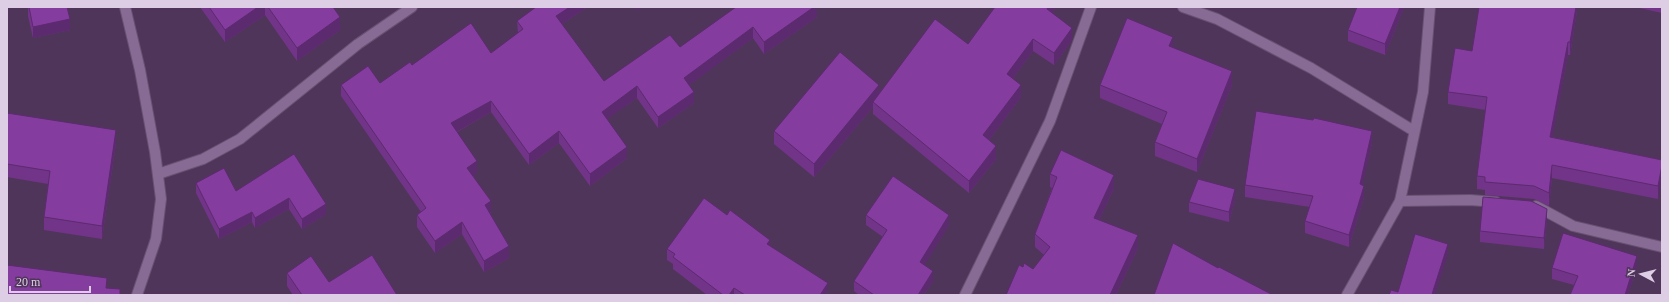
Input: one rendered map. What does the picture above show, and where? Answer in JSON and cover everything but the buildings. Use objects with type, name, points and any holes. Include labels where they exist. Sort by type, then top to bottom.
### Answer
[{"type":"street","points":[[125,7],[140,70],[156,152],[160,199],[156,239],[137,295]]},
{"type":"street","points":[[158,174],[203,159],[240,139],[358,44],[412,7]]},
{"type":"street","points":[[965,295],[1050,121],[1091,7]]},
{"type":"street","points":[[1183,7],[1217,19],[1311,68],[1414,131]]},
{"type":"street","points":[[1347,295],[1400,200],[1423,92],[1430,7]]},
{"type":"street","points":[[1400,200],[1470,200],[1509,203]]},
{"type":"street","points":[[1525,204],[1533,205],[1574,226],[1662,247]]}]
